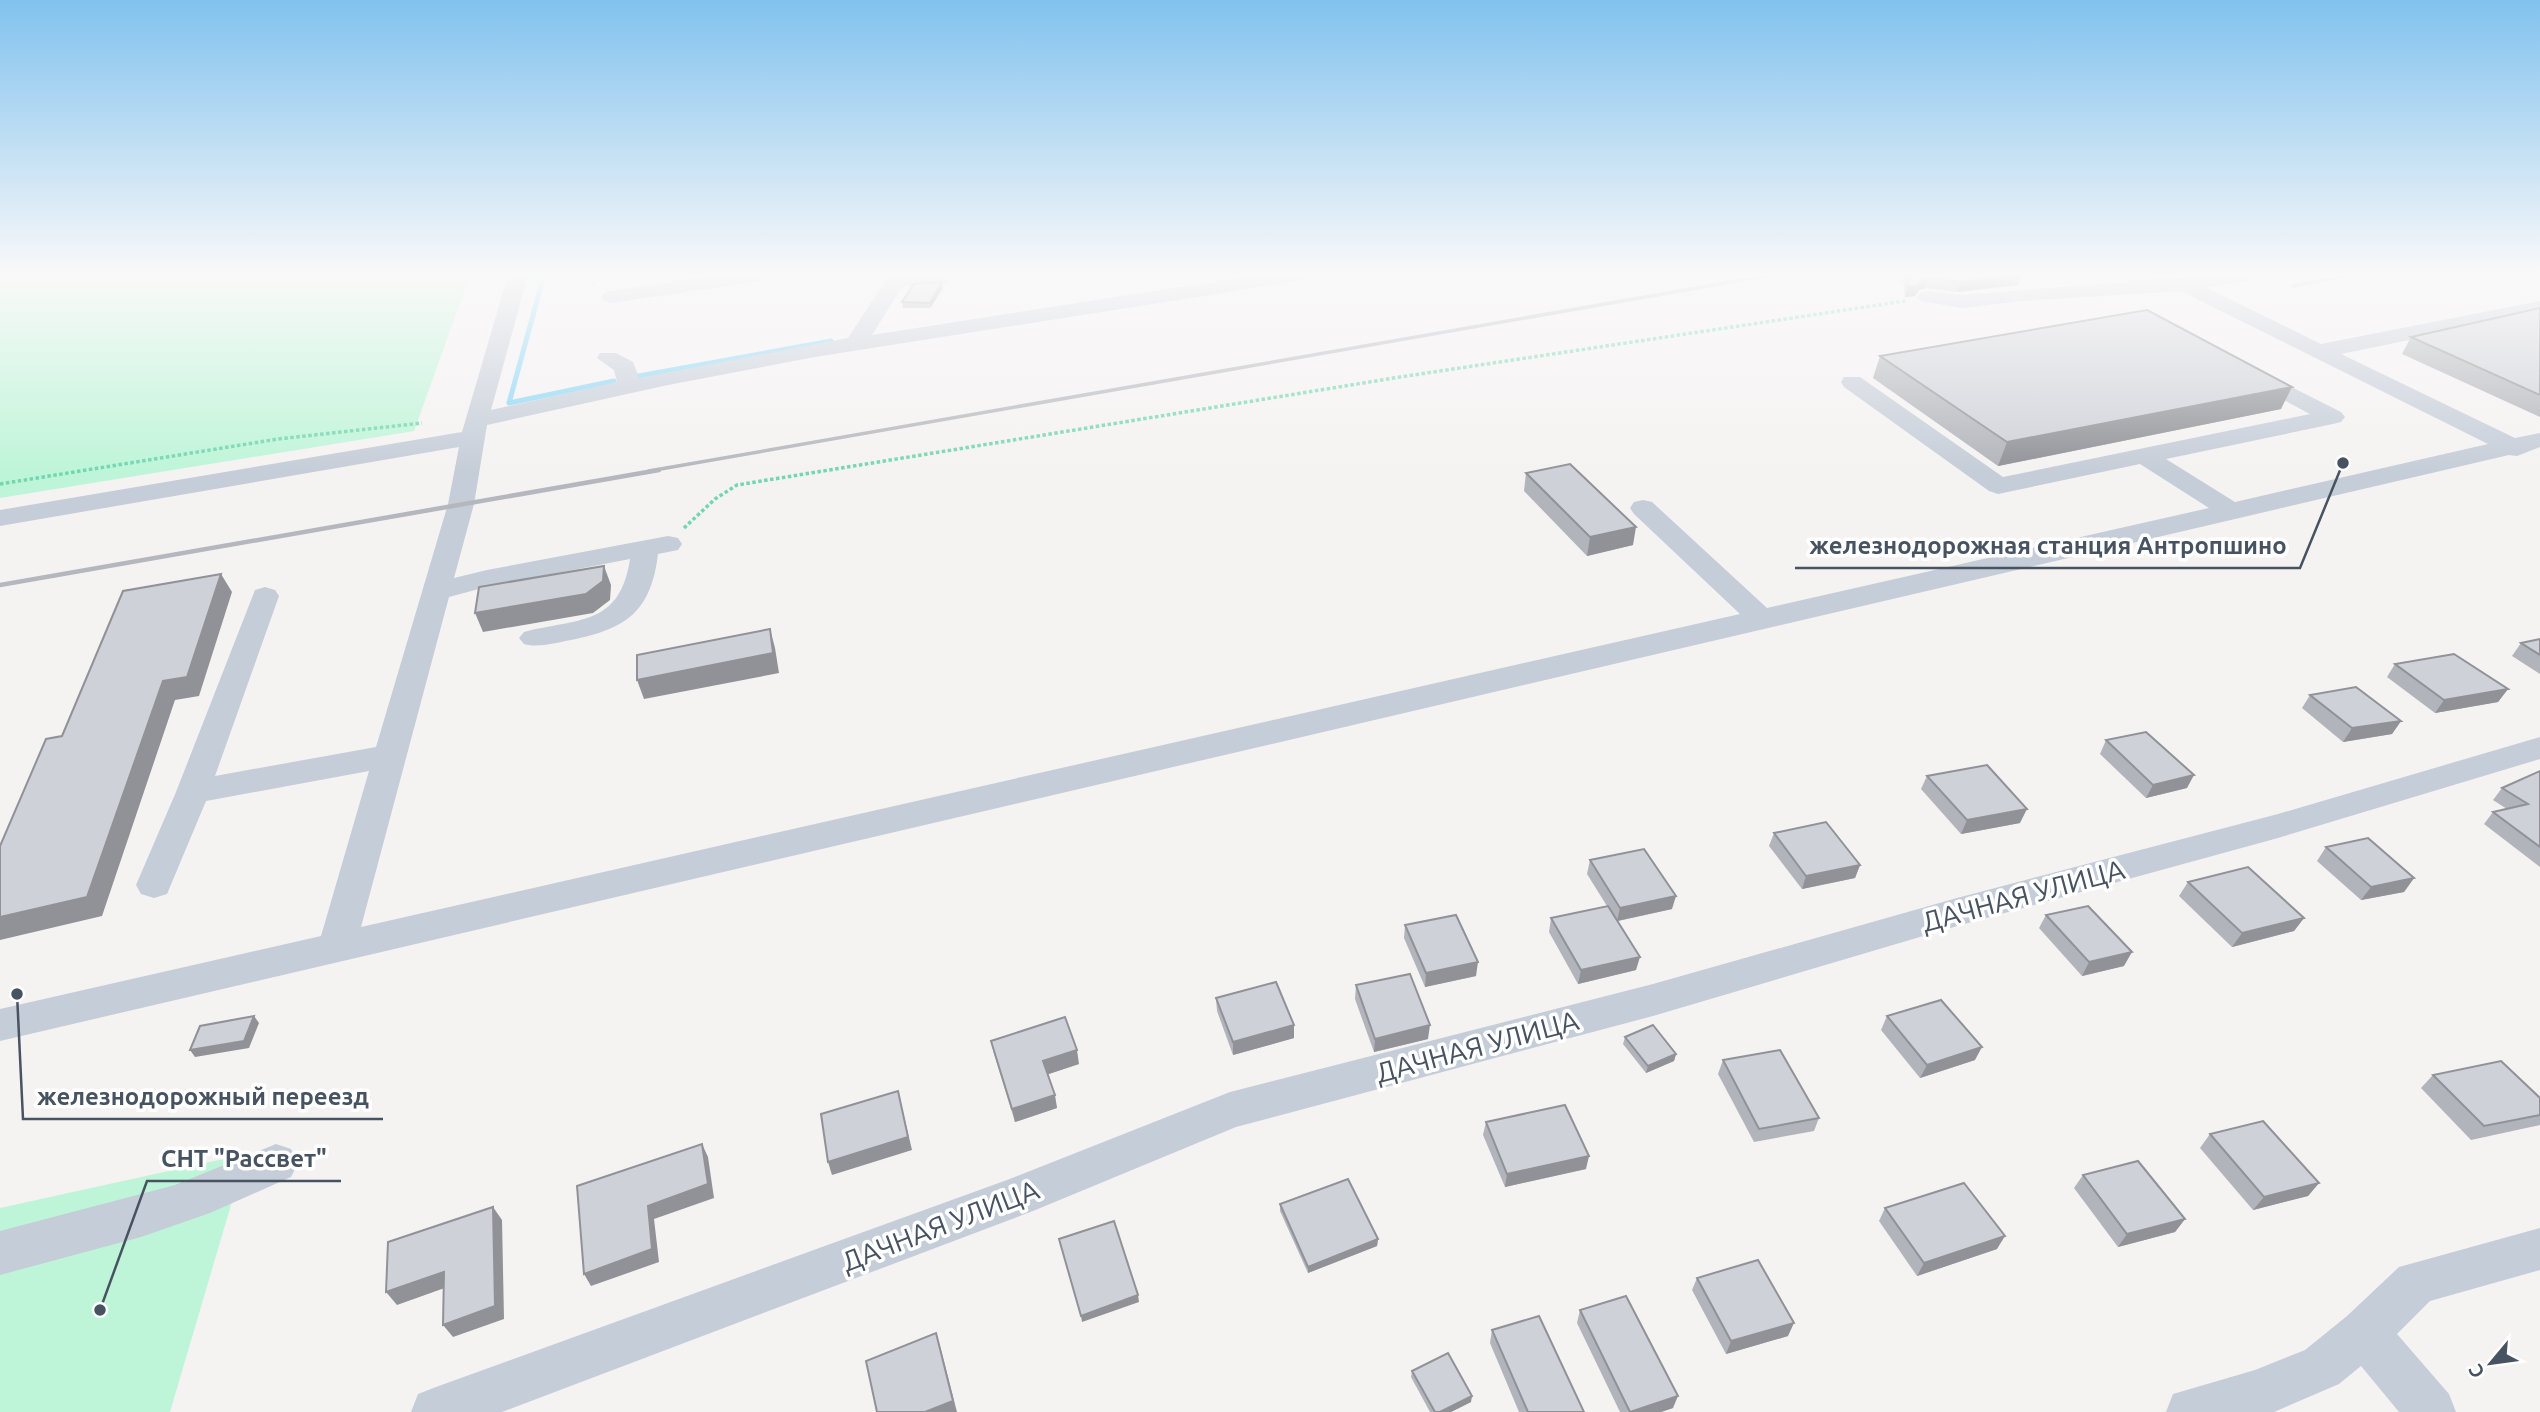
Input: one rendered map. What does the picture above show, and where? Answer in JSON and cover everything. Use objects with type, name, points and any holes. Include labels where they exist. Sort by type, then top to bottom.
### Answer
[{"type":"street","points":[[336,948],[461,504],[475,428],[499,341]]},
{"type":"street","points":[[0,518],[475,428],[629,387],[870,341]]},
{"type":"street","points":[[2299,341],[2526,443],[2540,461]]},
{"type":"street","points":[[1852,382],[1998,486],[2333,417],[2232,364],[2378,341]]},
{"type":"street","points":[[608,358],[625,367],[629,387]]},
{"type":"street","points":[[0,1025],[2526,443]]},
{"type":"street","points":[[2144,456],[2230,510]]},
{"type":"street","points":[[1643,508],[1761,618]]},
{"type":"street","points":[[436,592],[487,578],[657,546]]},
{"type":"street","points":[[534,638],[608,622],[620,615],[657,546]]},
{"type":"street","points":[[154,885],[192,792],[265,596]]},
{"type":"street","name":"ДАЧНАЯ УЛИЦА","points":[[436,1412],[1017,1197],[1230,1110],[1653,1000],[1956,912],[2278,827],[2540,748]]},
{"type":"street","points":[[192,792],[390,756]]},
{"type":"street","points":[[0,1253],[152,1215],[237,1183],[276,1163]]},
{"type":"street","points":[[2192,1412],[2255,1395],[2322,1367],[2364,1333],[2416,1283],[2540,1249]]},
{"type":"street","points":[[2364,1333],[2431,1412]]},
{"type":"path","points":[[657,546],[715,499],[737,485],[1624,341]]},
{"type":"path","points":[[0,484],[278,439],[390,424],[423,423],[475,428]]},
{"type":"green space","points":[[0,341],[446,341],[414,431],[0,498]]},
{"type":"green space","points":[[246,1154],[170,1412],[0,1412],[0,1208]]},
{"type":"building","points":[[1968,341],[2205,341],[2292,387],[2007,442],[1880,356]]},
{"type":"building","points":[[2420,341],[2540,341],[2540,395]]},
{"type":"building","points":[[1570,464],[1636,527],[1590,537],[1526,473]]},
{"type":"building","points":[[604,566],[603,581],[586,594],[475,613],[479,587]]},
{"type":"building","points":[[221,574],[187,677],[163,681],[87,897],[0,917],[0,846],[46,739],[62,736],[123,591]]},
{"type":"building","points":[[770,629],[773,653],[637,680],[637,655]]},
{"type":"building","points":[[2540,639],[2540,655],[2521,643]]},
{"type":"building","points":[[2454,654],[2508,689],[2444,700],[2395,664]]},
{"type":"building","points":[[2356,687],[2401,721],[2352,728],[2310,695]]},
{"type":"building","points":[[2146,732],[2194,775],[2153,785],[2106,740]]},
{"type":"building","points":[[1987,765],[2027,809],[1967,820],[1927,776]]},
{"type":"building","points":[[2540,771],[2540,847],[2493,812],[2528,804],[2502,788]]},
{"type":"building","points":[[1826,822],[1860,865],[1806,876],[1774,833]]},
{"type":"building","points":[[2368,838],[2414,878],[2371,887],[2326,847]]},
{"type":"building","points":[[1644,849],[1676,896],[1620,908],[1590,860]]},
{"type":"building","points":[[2248,867],[2304,918],[2242,933],[2188,882]]},
{"type":"building","points":[[1608,906],[1640,957],[1581,970],[1551,918]]},
{"type":"building","points":[[2088,906],[2132,952],[2089,962],[2046,915]]},
{"type":"building","points":[[1456,915],[1478,962],[1426,973],[1405,925]]},
{"type":"building","points":[[1410,974],[1430,1025],[1375,1039],[1356,985]]},
{"type":"building","points":[[1276,982],[1294,1025],[1233,1042],[1216,998]]},
{"type":"building","points":[[1941,1000],[1982,1047],[1927,1065],[1887,1016]]},
{"type":"building","points":[[254,1016],[244,1041],[190,1050],[200,1026]]},
{"type":"building","points":[[1065,1017],[1077,1050],[1043,1061],[1055,1095],[1012,1109],[991,1041]]},
{"type":"building","points":[[1653,1025],[1676,1054],[1648,1066],[1625,1037]]},
{"type":"building","points":[[1780,1050],[1819,1118],[1759,1129],[1723,1060]]},
{"type":"building","points":[[2501,1061],[2540,1098],[2540,1115],[2484,1126],[2433,1075]]},
{"type":"building","points":[[898,1091],[908,1137],[828,1162],[821,1114]]},
{"type":"building","points":[[1565,1105],[1589,1156],[1507,1174],[1486,1122]]},
{"type":"building","points":[[2263,1121],[2319,1183],[2264,1197],[2210,1134]]},
{"type":"building","points":[[702,1144],[708,1184],[648,1206],[652,1249],[584,1274],[577,1186]]},
{"type":"building","points":[[2138,1161],[2185,1219],[2127,1234],[2083,1175]]},
{"type":"building","points":[[1348,1179],[1378,1239],[1308,1267],[1280,1204]]},
{"type":"building","points":[[1964,1183],[2005,1236],[1924,1263],[1885,1208]]},
{"type":"building","points":[[493,1207],[495,1306],[443,1325],[444,1272],[386,1292],[388,1242]]},
{"type":"building","points":[[1114,1221],[1138,1295],[1081,1316],[1059,1239]]},
{"type":"building","points":[[1758,1260],[1794,1323],[1731,1341],[1697,1278]]},
{"type":"building","points":[[1626,1296],[1678,1396],[1630,1412],[1580,1310]]},
{"type":"building","points":[[1539,1316],[1584,1412],[1528,1412],[1492,1330]]},
{"type":"building","points":[[936,1333],[953,1401],[925,1412],[877,1412],[866,1361]]},
{"type":"building","points":[[1448,1353],[1472,1396],[1435,1412],[1412,1371]]},
{"type":"waterway","points":[[526,341],[509,403],[614,381]]},
{"type":"waterway","points":[[633,377],[831,341]]},
{"type":"railway","points":[[649,471],[1394,341]]},
{"type":"railway","points":[[0,585],[659,470]]},
{"type":"place","name":"железнодорожная станция Антропшино","points":[[2343,463]]},
{"type":"place","name":"железнодорожный переезд","points":[[17,994]]},
{"type":"place","name":"СНТ \"Рассвет\"","points":[[100,1310]]}]
